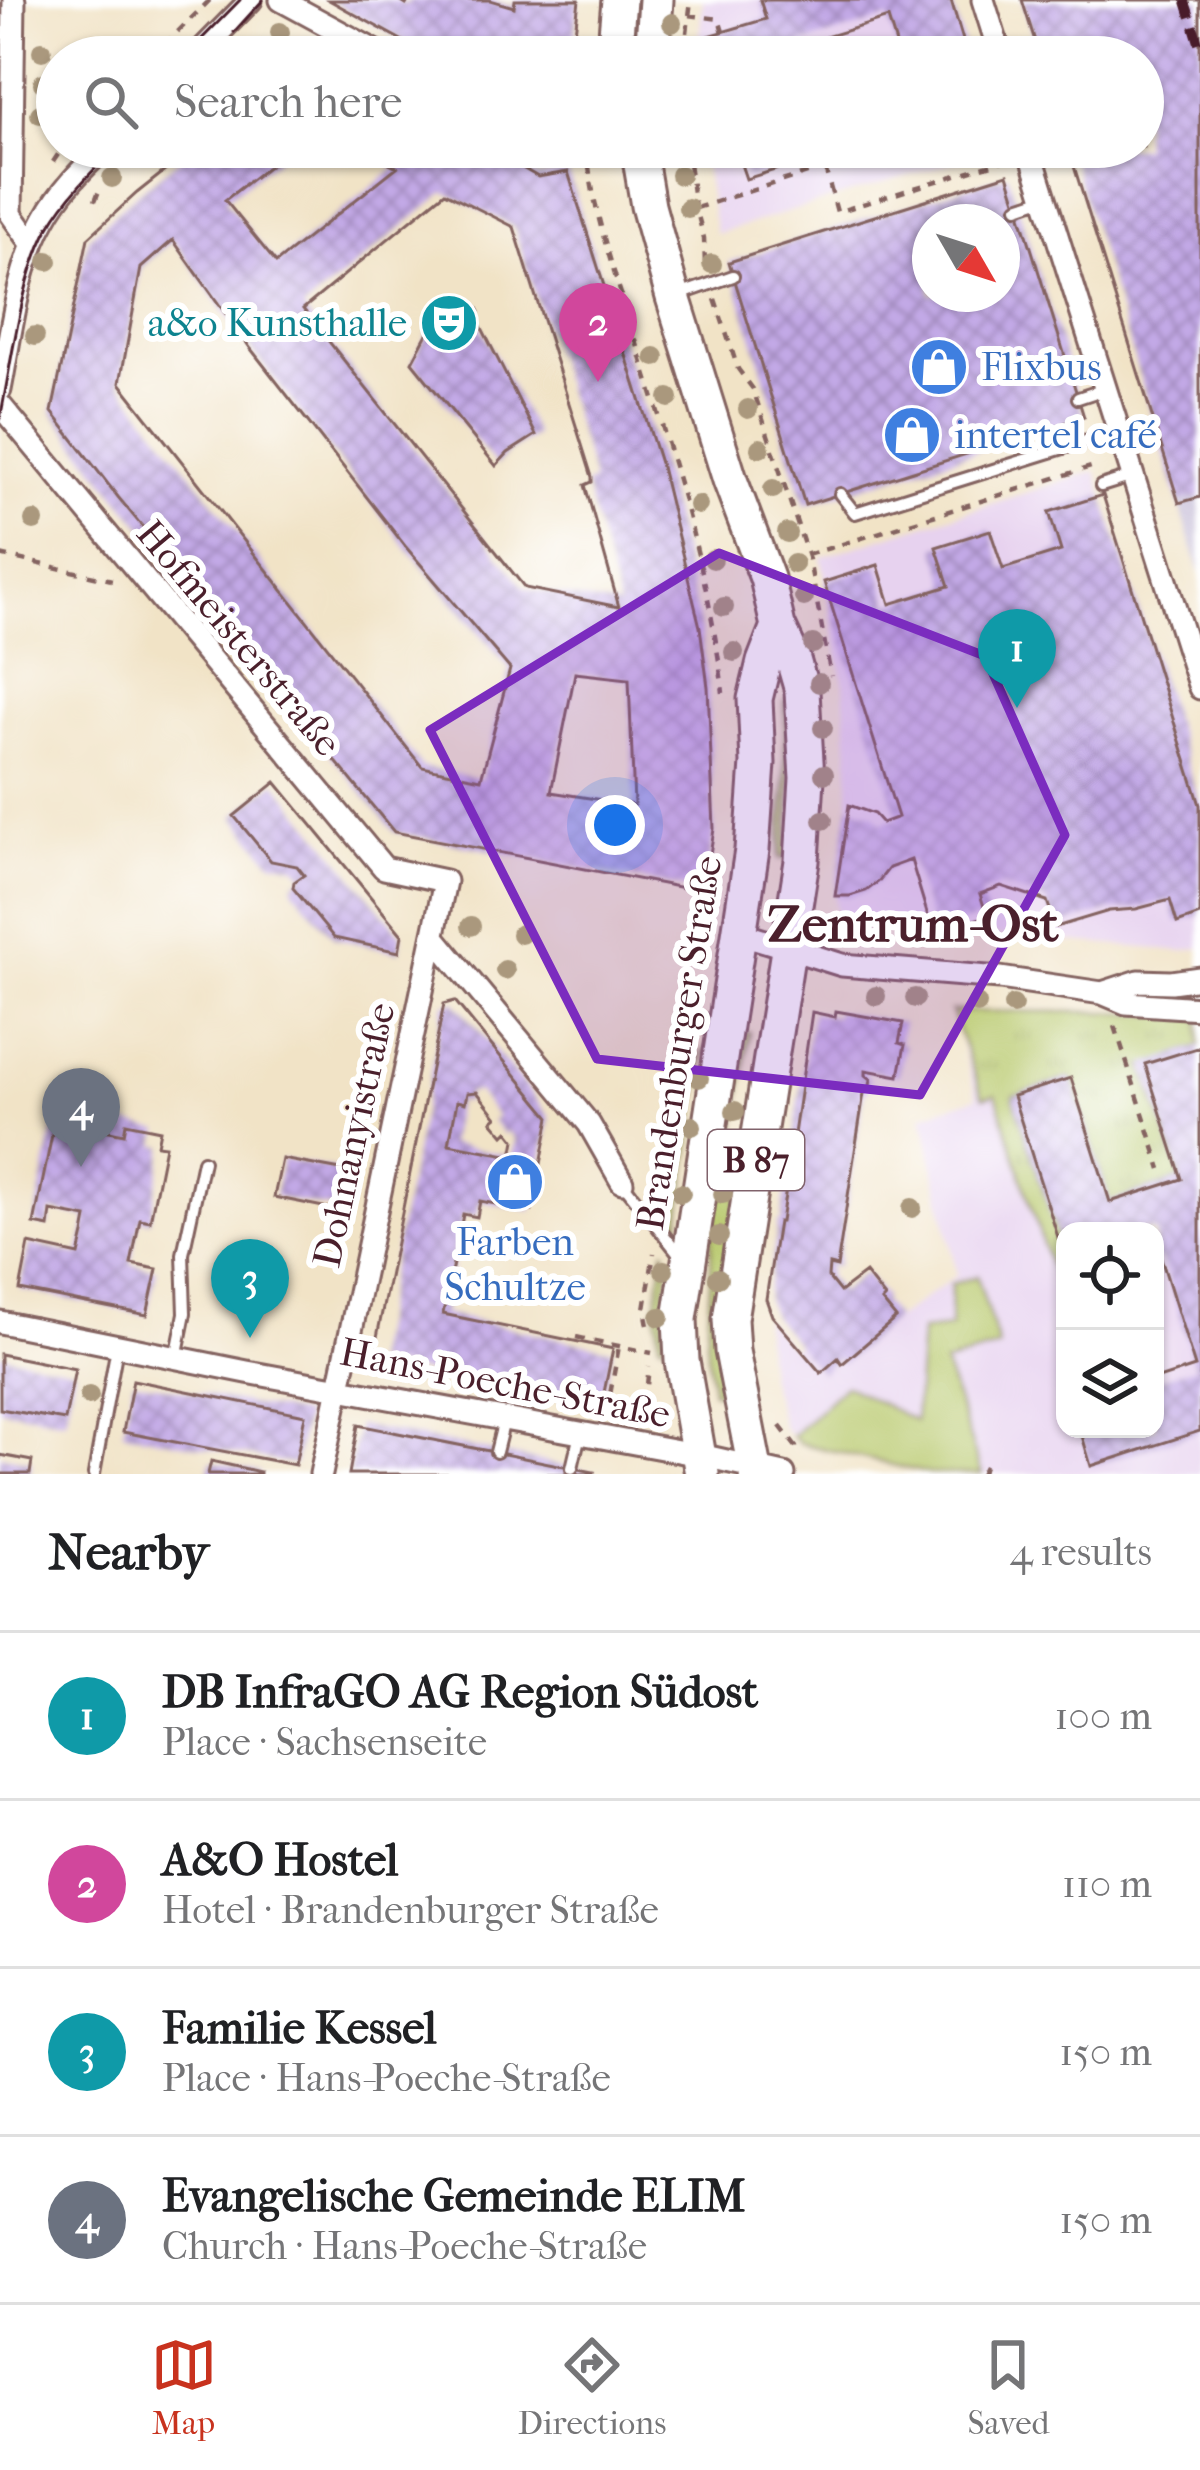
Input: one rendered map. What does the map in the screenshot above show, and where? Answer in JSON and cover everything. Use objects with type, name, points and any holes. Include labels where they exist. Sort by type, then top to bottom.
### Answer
[{"type":"main road","points":[[616,36],[619,0]]},
{"type":"main road","points":[[653,36],[656,0]]},
{"type":"main road","name":"B 87","points":[[641,168],[673,297],[802,691],[806,753],[802,861],[730,1319],[732,1351],[765,1472]]},
{"type":"main road","name":"Brandenburger Straße","points":[[701,1465],[682,1361],[680,1319],[757,803],[755,699],[778,626]]},
{"type":"street","points":[[14,0],[6,66],[11,214],[33,245]]},
{"type":"street","points":[[216,36],[251,0]]},
{"type":"street","points":[[281,0],[347,36]]},
{"type":"street","points":[[983,0],[994,36]]},
{"type":"street","points":[[0,390],[33,245],[63,190],[84,168]]},
{"type":"street","points":[[1029,168],[1045,198],[1200,688]]},
{"type":"street","name":"Hofmeisterstraße","points":[[0,405],[384,868],[446,881]]},
{"type":"street","name":"Dohnanyistraße","points":[[321,1474],[446,881]]},
{"type":"street","points":[[739,933],[842,965],[1000,978],[1102,993],[1126,1003],[1200,1008]]},
{"type":"street","points":[[434,937],[589,1124],[622,1182]]},
{"type":"street","points":[[1102,993],[1139,981],[1200,978]]},
{"type":"street","name":"Hans-Poeche-Straße","points":[[0,1322],[650,1446],[701,1465],[765,1472]]},
{"type":"lane","points":[[1020,205],[1045,198]]},
{"type":"lane","points":[[673,297],[733,276]]},
{"type":"lane","points":[[1078,398],[1105,389]]},
{"type":"lane","points":[[840,494],[855,513],[1118,431]]},
{"type":"lane","points":[[1101,486],[1129,466]]},
{"type":"lane","points":[[176,1358],[185,1313],[183,1254],[203,1161]]},
{"type":"lane","points":[[622,1182],[687,1263]]},
{"type":"lane","points":[[94,1474],[117,1346]]},
{"type":"lane","points":[[496,1452],[504,1420]]},
{"type":"lane","points":[[572,1468],[591,1436]]},
{"type":"path","points":[[174,36],[211,0]]},
{"type":"path","points":[[686,36],[691,0]]},
{"type":"path","points":[[689,15],[719,19],[723,32]]},
{"type":"path","points":[[590,168],[595,208],[693,541],[717,640],[724,700]]},
{"type":"path","points":[[695,208],[825,168],[837,212],[972,168]]},
{"type":"path","points":[[807,555],[1129,466]]},
{"type":"path","points":[[0,554],[152,590]]},
{"type":"path","points":[[1102,993],[1161,1169]]},
{"type":"path","points":[[648,1331],[645,1309],[686,1059],[698,1040]]},
{"type":"path","points":[[575,1337],[652,1353],[645,1404],[650,1446]]},
{"type":"path","points":[[591,1436],[619,1346]]},
{"type":"path","points":[[981,1474],[989,1458]]},
{"type":"highlighted area","points":[[719,553],[985,656],[1065,835],[920,1095],[597,1059],[430,730]]},
{"type":"shaded area","points":[[703,0],[951,0],[962,36],[699,36]]},
{"type":"shaded area","points":[[705,168],[934,168],[716,234]]},
{"type":"shaded area","points":[[1096,471],[1200,805],[1200,948],[1182,951],[856,924],[844,918],[836,909],[835,896],[849,805],[849,758],[844,684],[821,557]]},
{"type":"shaded area","points":[[1200,497],[1200,573],[1179,503]]},
{"type":"shaded area","points":[[951,1011],[1200,1018],[1200,1474],[930,1474],[799,1443],[783,1427],[768,1375],[763,1317],[791,1348],[801,1341],[826,1369],[957,1275],[923,1115],[977,1097]]},
{"type":"green space","points":[[785,700],[793,750],[788,859],[779,858]]},
{"type":"green space","points":[[951,1011],[1200,1018],[1200,1047],[1143,1067],[1182,1179],[1110,1202],[1071,1078],[1013,1096],[1056,1231],[1056,1286],[996,1094],[983,1097]]},
{"type":"green space","points":[[739,1031],[750,1033],[733,1145],[738,1188],[725,1393],[712,1391],[706,1342],[711,1216]]},
{"type":"green space","points":[[705,1048],[678,1233],[671,1228],[696,1066]]},
{"type":"green space","points":[[665,1248],[669,1267],[664,1344],[659,1342],[656,1307]]},
{"type":"green space","points":[[977,1276],[999,1347],[944,1364],[982,1474],[930,1474],[799,1443],[792,1436],[845,1385],[915,1421],[921,1331],[950,1328],[951,1284]]},
{"type":"building","points":[[329,0],[398,0],[406,5],[409,0],[490,0],[514,7],[515,0],[579,0],[575,36],[394,36]]},
{"type":"building","points":[[760,0],[951,0],[962,36],[894,36],[888,18],[829,36],[709,36],[766,19]]},
{"type":"building","points":[[1022,0],[1200,0],[1200,497],[1179,503],[1075,168],[1164,168],[1164,36],[1033,36]]},
{"type":"building","points":[[169,168],[266,168],[225,200],[276,263],[396,168],[522,168],[538,177],[568,172],[660,463],[700,627],[708,687],[714,829],[704,892],[394,832],[52,412],[88,238]],"holes":[[[445,192],[514,227],[592,477],[585,485],[619,607],[525,588],[303,309]],[[173,240],[251,349],[405,546],[510,669],[481,779],[422,767],[120,383],[141,268]],[[575,673],[629,679],[634,805],[551,792]]]},
{"type":"building","points":[[742,168],[781,168],[746,179]]},
{"type":"building","points":[[1008,174],[1017,204],[913,204]]},
{"type":"building","points":[[912,204],[912,312],[1020,312],[1020,212],[1084,417],[805,505],[729,262]]},
{"type":"building","points":[[471,305],[480,312],[478,320],[536,435],[496,466],[412,362],[440,309],[456,318]]},
{"type":"building","points":[[1103,495],[1200,805],[1200,915],[1177,923],[1170,900],[1056,927],[1047,901],[1001,886],[980,894],[987,916],[933,933],[911,860],[889,868],[866,891],[835,896],[849,805],[874,814],[882,823],[898,817],[824,582],[878,565],[890,604],[949,586],[936,547],[990,530],[1003,569],[1061,551],[1049,512]]},
{"type":"building","points":[[276,782],[402,935],[399,952],[334,938],[293,888],[304,875],[297,866],[271,861],[234,816]]},
{"type":"building","points":[[455,1001],[550,1117],[532,1211],[480,1201],[477,1217],[463,1214],[460,1231],[468,1233],[464,1250],[456,1248],[443,1314],[613,1349],[601,1407],[372,1362],[444,1004]],"holes":[[[477,1092],[497,1117],[492,1121],[515,1140],[512,1156],[449,1144],[457,1101],[465,1103],[467,1093]]]},
{"type":"building","points":[[836,1011],[903,1023],[899,1043],[905,1045],[899,1076],[866,1070],[871,1079],[864,1093],[837,1267],[829,1265],[828,1277],[840,1292],[865,1273],[896,1318],[842,1364],[838,1358],[821,1373],[772,1316],[766,1299],[812,1012],[835,1017]]},
{"type":"building","points":[[1200,1047],[1200,1431],[1091,1466],[1083,1438],[1164,1438],[1164,1377],[1195,1367],[1164,1268],[1164,1222],[1056,1222],[1056,1231],[1013,1096],[1071,1078],[1110,1202],[1182,1179],[1145,1064]]},
{"type":"building","points":[[55,1120],[124,1134],[126,1123],[160,1130],[157,1145],[165,1146],[150,1221],[140,1219],[131,1264],[157,1269],[147,1315],[20,1290],[29,1244],[79,1255],[84,1234],[87,1218],[51,1211],[49,1227],[34,1224]]},
{"type":"building","points":[[282,1159],[346,1171],[338,1210],[274,1197]]},
{"type":"building","points":[[0,1354],[75,1369],[65,1420],[0,1409]]},
{"type":"building","points":[[133,1380],[305,1415],[295,1465],[123,1432]]},
{"type":"building","points":[[358,1425],[594,1472],[349,1474]]},
{"type":"building","points":[[0,1455],[32,1461],[30,1474],[0,1474]]},
{"type":"building","points":[[211,1461],[260,1472],[260,1474],[208,1474]]},
{"type":"tram line","points":[[205,36],[240,0]]},
{"type":"tram line","points":[[234,32],[263,0]]},
{"type":"tram line","points":[[0,419],[18,320],[39,248],[64,205],[96,168]]},
{"type":"railway","points":[[1185,0],[1200,47]]},
{"type":"place","name":"a&o Kunsthalle","points":[[449,323]]},
{"type":"place","name":"Flixbus","points":[[939,367]]},
{"type":"place","name":"A&O Hostel","points":[[598,382]]},
{"type":"place","name":"intertel café","points":[[912,435]]},
{"type":"place","name":"DB InfraGO AG Region Südost","points":[[1017,708]]},
{"type":"place","name":"Evangelische Gemeinde ELIM","points":[[81,1167]]},
{"type":"place","name":"Farben Schultze","points":[[515,1182]]},
{"type":"place","name":"Familie Kessel","points":[[250,1338]]},
{"type":"district","name":"Zentrum-Ost","points":[[913,924]]}]
